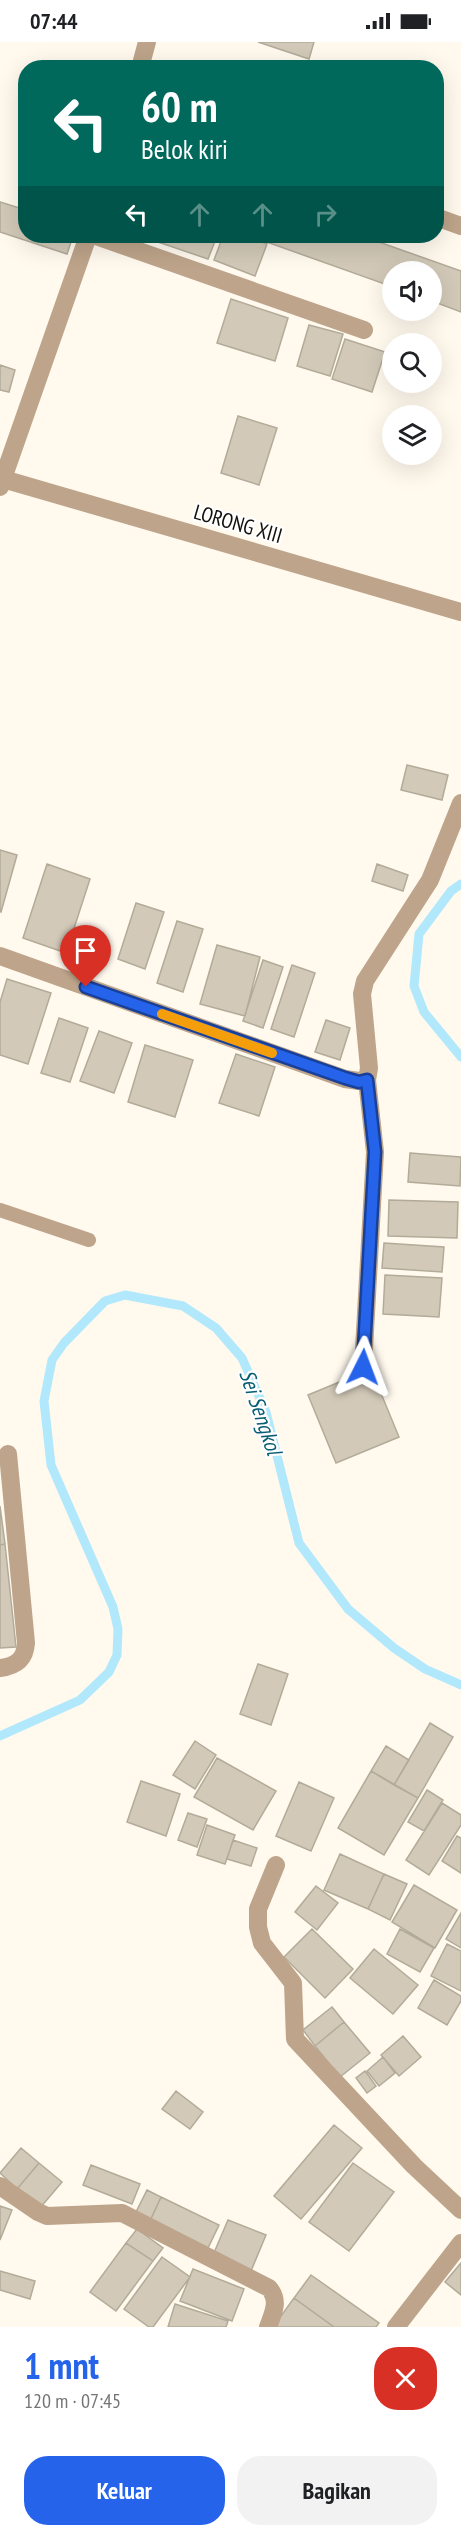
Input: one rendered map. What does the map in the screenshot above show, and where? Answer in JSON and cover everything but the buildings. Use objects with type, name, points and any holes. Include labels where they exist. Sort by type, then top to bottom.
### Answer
[{"type":"street","points":[[142,60],[147,42]]},
{"type":"street","points":[[444,220],[461,226]]},
{"type":"street","points":[[1,483],[86,243]]},
{"type":"street","points":[[116,243],[364,330]]},
{"type":"street","name":"LORONG XIII","points":[[1,483],[461,612]]},
{"type":"street","points":[[363,1367],[375,1152],[367,1080],[369,1068],[362,994],[365,981],[430,880],[461,803]]},
{"type":"street","points":[[0,956],[345,1078],[359,1082],[367,1080]]},
{"type":"street","points":[[0,1668],[20,1662],[25,1654],[26,1643],[3,1453]]},
{"type":"street","points":[[276,1865],[258,1909],[258,1927],[262,1943],[293,1983],[295,2039],[414,2166],[461,2210]]},
{"type":"street","points":[[0,2186],[38,2212],[48,2216],[122,2213],[270,2288],[275,2294],[276,2303],[268,2327]]},
{"type":"street","points":[[396,2327],[461,2243]]},
{"type":"lane","points":[[0,1210],[89,1240]]},
{"type":"waterway","name":"Sei Sengkol","points":[[461,884],[451,891],[419,934],[414,986],[424,1012],[461,1057]]},
{"type":"waterway","name":"Sei Sengkol","points":[[0,1736],[80,1700],[109,1672],[117,1655],[118,1629],[113,1607],[51,1465],[44,1401],[52,1360],[64,1343],[105,1301],[125,1295],[183,1306],[216,1328],[242,1358],[266,1412],[299,1543],[348,1609],[394,1648],[425,1669],[461,1685]]},
{"type":"slow traffic","points":[[162,1014],[272,1053]]},
{"type":"route","points":[[86,987],[345,1078],[359,1082],[367,1080],[375,1152],[363,1367]]}]
